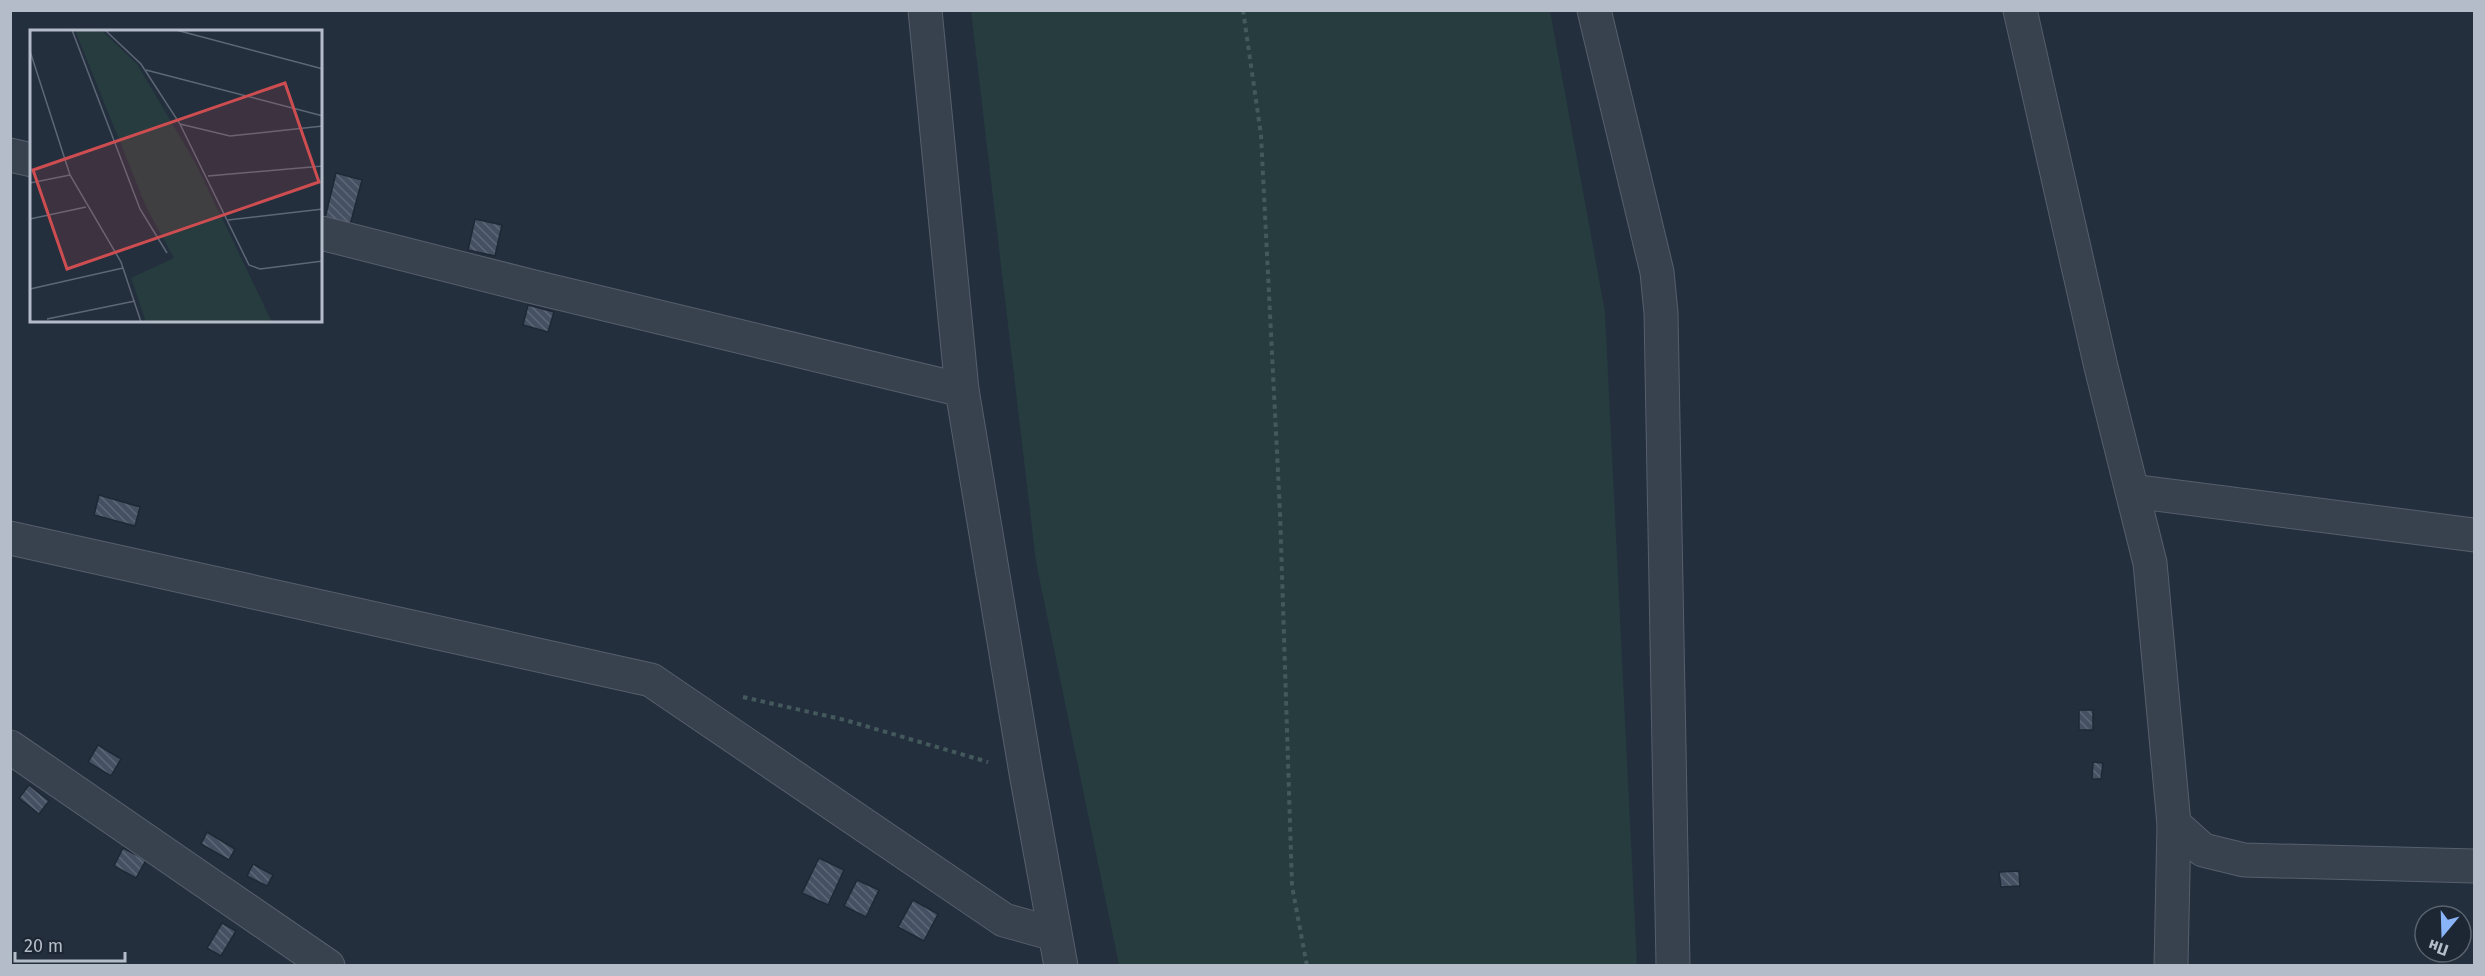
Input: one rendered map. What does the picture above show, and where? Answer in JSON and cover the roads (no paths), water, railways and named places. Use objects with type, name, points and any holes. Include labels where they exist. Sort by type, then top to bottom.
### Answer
[{"type":"street","points":[[925,10],[962,390],[1026,773],[1061,966]]},
{"type":"street","points":[[1594,10],[1657,272],[1661,312],[1673,966]]},
{"type":"street","points":[[2020,10],[2101,367],[2150,563],[2174,824],[2171,966]]},
{"type":"street","points":[[10,155],[30,160]]},
{"type":"street","points":[[322,233],[541,289],[962,390]]},
{"type":"street","points":[[2132,491],[2475,535]]},
{"type":"street","points":[[10,538],[651,680],[1004,920],[1054,934]]},
{"type":"street","points":[[10,747],[328,966]]},
{"type":"street","points":[[2174,824],[2203,850],[2244,860],[2475,866]]}]
